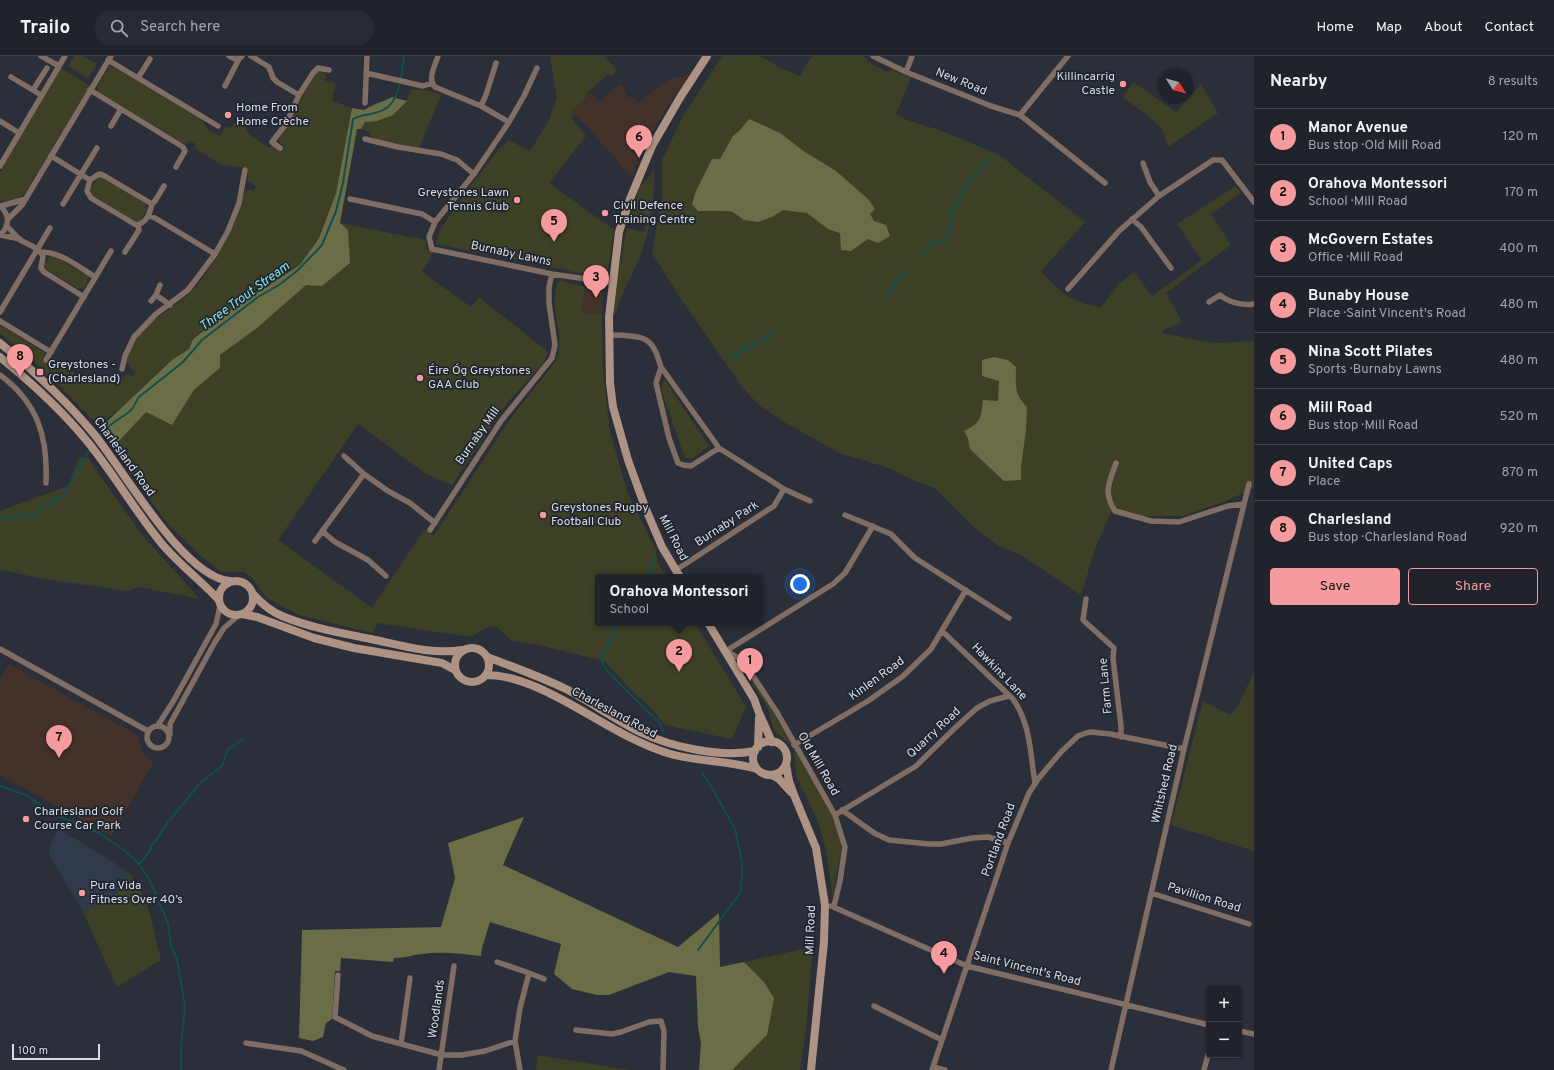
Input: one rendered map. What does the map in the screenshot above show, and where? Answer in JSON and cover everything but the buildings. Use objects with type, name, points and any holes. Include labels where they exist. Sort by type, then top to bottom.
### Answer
[{"type":"main road","name":"Mill Road","points":[[678,574],[662,547],[645,507],[628,460],[613,407],[610,383],[609,317],[619,232],[630,199],[652,146],[681,96],[707,56]]},
{"type":"main road","name":"Charlesland Road","points":[[0,343],[54,389],[94,433],[167,534],[195,562],[211,575],[222,581],[230,582]]},
{"type":"main road","name":"Charlesland Road","points":[[0,357],[46,396],[88,442],[133,507],[163,545],[219,603]]},
{"type":"main road","points":[[230,582],[244,582],[264,606],[306,625],[342,634],[432,650],[449,652],[474,648],[481,650],[487,657],[489,667],[486,675],[479,681],[471,683],[462,680],[455,670],[442,663],[354,648],[314,638],[257,617],[227,613],[219,603],[221,588],[230,582]]},
{"type":"main road","points":[[240,614],[251,606],[253,594]]},
{"type":"main road","points":[[710,626],[754,699],[772,742]]},
{"type":"main road","points":[[455,670],[455,660],[462,650]]},
{"type":"main road","name":"Charlesland Road","points":[[487,657],[549,681],[581,697],[641,733],[667,742],[715,752],[746,753],[756,749]]},
{"type":"main road","name":"Charlesland Road","points":[[486,675],[507,676],[557,695],[623,734],[645,745],[667,753],[700,760],[745,765],[757,769]]},
{"type":"main road","points":[[756,749],[763,743],[772,742],[778,744],[783,748],[786,756],[786,764],[781,771],[772,775],[765,774],[757,769],[753,758],[760,732],[759,713]]},
{"type":"main road","name":"Mill Road","points":[[786,764],[789,781],[816,848],[829,906],[811,1070]]},
{"type":"main road","name":"Mill Road","points":[[772,775],[779,779],[794,795]]},
{"type":"street","points":[[41,56],[59,66]]},
{"type":"street","points":[[0,166],[65,56]]},
{"type":"street","points":[[229,56],[235,59],[241,58]]},
{"type":"street","points":[[251,56],[269,67],[273,78],[277,82],[300,95]]},
{"type":"street","points":[[365,103],[367,56]]},
{"type":"street","points":[[438,56],[431,79],[435,86],[481,106],[509,122]]},
{"type":"street","name":"New Road","points":[[873,56],[906,72],[991,106],[1020,115]]},
{"type":"street","points":[[906,72],[912,56]]},
{"type":"street","points":[[1068,56],[1020,115],[1105,183]]},
{"type":"street","points":[[8,219],[26,199],[97,77],[110,58],[138,78],[218,126]]},
{"type":"street","points":[[225,86],[241,58]]},
{"type":"street","points":[[138,78],[150,59]]},
{"type":"street","points":[[481,106],[496,63]]},
{"type":"street","points":[[33,90],[47,68]]},
{"type":"street","points":[[280,148],[272,142],[286,124],[313,73],[318,68],[329,70]]},
{"type":"street","name":"Burnaby Lawns","points":[[537,68],[524,96],[509,122],[474,174],[435,222],[429,237],[432,249],[552,274],[614,283]]},
{"type":"street","points":[[366,72],[423,86],[432,83]]},
{"type":"street","points":[[11,77],[41,95]]},
{"type":"street","points":[[90,90],[184,146],[185,152],[176,167]]},
{"type":"street","points":[[111,126],[121,109]]},
{"type":"street","points":[[0,122],[19,133]]},
{"type":"street","points":[[365,139],[398,147],[441,154],[457,160],[474,174]]},
{"type":"street","points":[[63,204],[96,148]]},
{"type":"street","points":[[51,156],[90,180]]},
{"type":"street","points":[[1068,289],[1119,230],[1159,196],[1213,160],[1222,160],[1254,202]]},
{"type":"street","points":[[1142,163],[1150,182],[1159,196]]},
{"type":"street","points":[[122,369],[125,356],[134,337],[156,314],[188,290],[215,254],[228,231],[239,203],[245,170]]},
{"type":"street","points":[[152,204],[103,175],[96,175],[90,180],[87,191],[91,198],[136,225],[149,216],[152,204],[164,186]]},
{"type":"street","points":[[26,199],[0,206],[4,210],[8,219],[7,226],[0,235],[20,240],[39,251],[44,256],[41,268],[44,272],[84,297]]},
{"type":"street","points":[[350,199],[422,214],[435,222]]},
{"type":"street","points":[[149,216],[155,218],[215,254]]},
{"type":"street","points":[[1132,219],[1141,227],[1172,268]]},
{"type":"street","points":[[125,252],[139,230],[138,224]]},
{"type":"street","points":[[7,226],[20,240]]},
{"type":"street","points":[[0,312],[39,251],[50,228]]},
{"type":"street","points":[[39,251],[50,252],[62,257],[95,277]]},
{"type":"street","points":[[46,360],[111,251]]},
{"type":"street","name":"Burnaby Mill","points":[[430,530],[501,421],[552,358],[555,345],[549,303],[549,287],[552,274]]},
{"type":"street","points":[[151,301],[156,295],[160,285]]},
{"type":"street","points":[[156,295],[170,305]]},
{"type":"street","points":[[1209,302],[1220,295],[1225,299],[1249,305],[1254,304]]},
{"type":"street","points":[[0,321],[51,352]]},
{"type":"street","points":[[609,335],[629,336],[647,340],[657,353],[661,367],[719,448],[784,489],[810,501]]},
{"type":"street","points":[[661,367],[656,384],[669,438],[678,463],[683,466],[691,466],[719,448]]},
{"type":"street","points":[[0,375],[20,393],[32,410],[40,427],[45,448],[46,483]]},
{"type":"street","points":[[344,456],[364,474],[388,491],[410,503],[435,522]]},
{"type":"street","points":[[1116,463],[1110,479],[1108,492],[1109,501],[1115,511],[1151,521],[1178,522],[1228,506],[1244,504]]},
{"type":"street","points":[[315,541],[364,474]]},
{"type":"street","name":"Whitshed Road","points":[[1111,1070],[1184,749],[1248,484]]},
{"type":"street","name":"Burnaby Park","points":[[678,574],[774,506],[784,489]]},
{"type":"street","points":[[845,514],[891,534],[915,558],[1009,618]]},
{"type":"street","points":[[726,651],[833,584],[845,573],[873,526]]},
{"type":"street","points":[[322,531],[335,542],[368,560],[386,576]]},
{"type":"street","name":"Kinlen Road","points":[[794,745],[868,701],[902,677],[931,649],[966,590]]},
{"type":"street","name":"Farm Lane","points":[[1086,599],[1083,620],[1114,648],[1113,658],[1121,726],[1120,737]]},
{"type":"street","points":[[219,603],[216,624],[174,700],[158,725],[152,727],[148,731],[148,742],[153,747],[160,748],[166,745],[170,738],[170,724],[215,642],[224,628],[240,614]]},
{"type":"street","name":"Hawkins Lane","points":[[942,631],[1008,696],[1013,699],[1020,710],[1027,727],[1035,783]]},
{"type":"street","points":[[0,649],[148,731]]},
{"type":"street","name":"Old Mill Road","points":[[726,651],[742,660],[778,714],[794,745],[835,814],[845,847],[840,881],[829,906]]},
{"type":"street","name":"Quarry Road","points":[[835,814],[916,766],[978,708],[990,701],[1008,696]]},
{"type":"street","points":[[158,725],[165,728],[170,734]]},
{"type":"street","name":"Portland Road","points":[[933,1068],[1008,843],[1029,793],[1035,783],[1061,752],[1078,736],[1091,732],[1184,749]]},
{"type":"street","points":[[842,810],[874,833],[889,840],[941,844],[972,838],[988,837],[1008,843]]},
{"type":"street","name":"Pavillion Road","points":[[1151,893],[1249,924]]},
{"type":"street","name":"Saint Vincent's Road","points":[[829,906],[967,966],[1206,1023]]},
{"type":"street","points":[[496,962],[544,979]]},
{"type":"street","name":"Woodlands","points":[[439,1070],[454,966]]},
{"type":"street","points":[[520,1070],[515,1041],[520,1008],[529,973]]},
{"type":"street","name":"Woodlands","points":[[338,975],[334,1017],[372,1036],[442,1055],[462,1055],[478,1052],[515,1041]]},
{"type":"street","points":[[401,1044],[410,978]]},
{"type":"street","points":[[874,1006],[942,1040]]},
{"type":"street","points":[[576,1030],[612,1034],[649,1022],[661,1021],[664,1031],[663,1070]]},
{"type":"street","points":[[1242,1032],[1254,1034]]},
{"type":"street","points":[[246,1043],[301,1051],[344,1070]]},
{"type":"street","points":[[1204,1070],[1207,1058]]},
{"type":"street","points":[[933,1068],[945,1070]]},
{"type":"shaded area","points":[[692,69],[656,125],[639,156],[631,177],[588,127],[571,111],[591,93],[599,102],[619,84],[624,88],[628,98],[632,97],[638,103],[663,84],[676,77],[683,77]]},
{"type":"shaded area","points":[[585,287],[599,288],[603,291],[602,315],[581,313]]},
{"type":"shaded area","points":[[9,664],[137,735],[143,751],[142,754],[154,761],[112,836],[0,775],[0,680]]},
{"type":"shaded area","points":[[58,829],[96,851],[131,874],[123,887],[103,903],[83,912],[49,854],[50,845]]},
{"type":"green space","points":[[74,56],[83,56],[97,64],[88,78],[68,66]]},
{"type":"green space","name":"Greystones Lawn Tennis Club","points":[[550,56],[604,56],[617,70],[612,76],[607,75],[587,93],[588,96],[572,111],[574,114],[571,118],[586,136],[549,183],[614,230],[608,269],[599,275],[579,273],[436,244],[440,230],[471,185],[499,149],[509,140],[530,151],[549,120],[557,98]]},
{"type":"green space","points":[[722,56],[760,56],[783,69],[800,76],[807,63],[813,56],[864,56],[868,62],[887,72],[892,70],[911,78],[896,114],[907,120],[942,131],[999,155],[1085,222],[1041,271],[1067,296],[1082,303],[1101,307],[1119,284],[1134,272],[1152,296],[1202,260],[1177,224],[1236,186],[1241,193],[1211,214],[1231,245],[1166,293],[1182,322],[1165,329],[1162,333],[1213,343],[1254,341],[1254,488],[1226,501],[1183,516],[1119,516],[1111,512],[1095,549],[1081,595],[1019,554],[1000,547],[977,530],[935,488],[915,481],[889,468],[839,453],[786,423],[759,405],[742,387],[681,299],[652,253],[662,196],[662,160],[683,116]]},
{"type":"green space","points":[[110,66],[203,120],[207,129],[220,136],[226,126],[229,128],[232,127],[236,120],[243,121],[249,134],[269,148],[274,145],[281,150],[284,146],[278,140],[290,122],[309,85],[317,73],[321,71],[325,73],[325,81],[336,83],[332,101],[352,108],[336,193],[319,238],[300,266],[235,307],[193,338],[189,349],[172,360],[124,405],[98,426],[51,378],[0,333],[0,325],[45,353],[43,360],[47,363],[49,360],[53,360],[76,374],[103,375],[122,378],[127,374],[133,376],[136,372],[129,366],[127,357],[137,337],[151,323],[183,299],[196,287],[220,252],[235,222],[245,191],[254,191],[256,186],[248,181],[248,168],[222,165],[194,148],[196,145],[191,141],[186,144],[183,143],[98,92],[97,87]]},
{"type":"green space","points":[[61,68],[90,86],[25,193],[13,200],[0,200],[0,172]]},
{"type":"green space","points":[[1133,82],[1158,99],[1158,104],[1165,104],[1176,112],[1183,104],[1194,104],[1194,92],[1201,84],[1218,113],[1168,147],[1162,129],[1145,113],[1123,98]]},
{"type":"green space","points":[[412,89],[432,91],[441,95],[419,148],[377,140],[370,136],[370,132],[361,129],[365,122],[388,117],[394,113],[404,104]]},
{"type":"green space","points":[[392,97],[407,101],[393,115],[377,121],[365,122],[361,129],[357,129],[340,223],[348,230],[350,263],[322,286],[306,285],[257,328],[220,355],[220,368],[194,390],[172,425],[146,412],[119,441],[111,445],[99,429],[172,360],[189,349],[193,339],[235,307],[300,265],[319,238],[336,193],[352,108],[364,110]]},
{"type":"green space","points":[[749,119],[780,133],[805,152],[836,171],[868,199],[875,209],[870,214],[874,221],[886,225],[890,236],[878,243],[868,239],[851,251],[841,250],[840,233],[828,229],[807,213],[783,210],[772,217],[758,222],[744,220],[733,212],[698,211],[692,204],[696,191],[712,159],[720,159],[733,136]]},
{"type":"green space","points":[[654,169],[652,211],[648,232],[639,259],[621,297],[616,313],[614,313],[617,280],[627,228],[644,232],[648,218],[644,217],[642,220],[632,217],[631,214],[640,186],[642,183],[644,184]]},
{"type":"green space","points":[[99,177],[103,177],[146,204],[147,209],[141,220],[138,222],[134,221],[92,195],[90,189]]},
{"type":"green space","points":[[340,223],[426,240],[426,248],[433,253],[422,272],[471,307],[479,297],[548,352],[543,364],[508,402],[452,485],[428,475],[358,424],[278,540],[372,608],[424,530],[434,536],[507,423],[556,361],[559,346],[555,309],[555,292],[557,283],[561,281],[585,287],[581,313],[602,315],[603,372],[610,432],[628,494],[656,550],[657,562],[665,574],[595,574],[595,626],[697,626],[746,707],[732,739],[664,725],[654,711],[634,693],[604,661],[534,644],[512,641],[498,628],[489,626],[471,637],[377,623],[373,633],[299,615],[267,598],[252,578],[244,572],[221,572],[201,556],[167,523],[111,445],[119,441],[146,412],[172,425],[194,390],[220,368],[220,355],[257,328],[306,285]]},
{"type":"green space","points":[[50,256],[56,257],[88,276],[89,278],[84,288],[79,289],[46,269],[44,265]]},
{"type":"green space","points":[[994,357],[1008,360],[1016,367],[1017,393],[1027,407],[1021,480],[1004,481],[970,449],[968,438],[964,431],[974,425],[981,416],[983,400],[998,401],[999,381],[982,376],[982,360]]},
{"type":"green space","points":[[664,379],[709,446],[692,459],[685,458],[661,389]]},
{"type":"green space","points":[[79,458],[88,458],[142,535],[200,599],[139,587],[129,591],[45,579],[0,570],[0,511],[68,486]]},
{"type":"green space","points":[[744,668],[756,683],[830,810],[838,828],[842,847],[833,895],[826,850],[817,819],[796,776],[794,751],[791,744],[774,731],[768,708],[743,669]]},
{"type":"green space","points":[[1254,672],[1254,851],[1171,825],[1203,701],[1230,715],[1238,706]]},
{"type":"green space","points":[[524,817],[503,865],[678,947],[719,913],[720,967],[744,962],[764,982],[774,998],[767,1035],[732,1070],[699,1070],[701,1043],[698,1027],[696,976],[669,972],[609,995],[597,995],[572,989],[554,974],[561,944],[490,922],[481,956],[452,953],[429,953],[394,958],[393,962],[341,958],[340,971],[335,971],[332,1019],[326,1023],[323,1037],[313,1041],[299,1038],[302,930],[441,927],[455,878],[448,843]]},
{"type":"green space","points":[[131,874],[147,905],[161,960],[117,987],[83,912],[112,899]]},
{"type":"green space","points":[[813,947],[806,1029],[800,1070],[732,1070],[767,1035],[764,982],[744,962]]},
{"type":"green space","points":[[538,1055],[629,1070],[536,1070]]},
{"type":"waterway","name":"Three Trout Stream","points":[[99,436],[109,426],[131,411],[139,397],[183,362],[202,340],[258,297],[279,285],[297,271],[322,245],[336,211],[343,183],[353,119],[379,112],[389,106],[397,94],[404,56]]},
{"type":"waterway","points":[[921,254],[933,242],[944,241],[949,232],[951,215],[959,199],[973,177],[992,158]]},
{"type":"waterway","points":[[885,297],[906,271]]},
{"type":"waterway","points":[[728,358],[773,334]]},
{"type":"waterway","name":"Three Trout Stream","points":[[0,520],[35,513],[64,495],[90,450]]},
{"type":"waterway","points":[[648,574],[655,558]]},
{"type":"waterway","points":[[618,626],[606,647],[602,662],[618,682],[659,722],[663,731]]},
{"type":"waterway","points":[[139,864],[150,851],[152,844],[158,838],[164,827],[201,782],[222,766],[228,749],[244,739]]},
{"type":"waterway","points":[[698,950],[740,893],[742,878],[742,863],[735,829],[702,773]]},
{"type":"waterway","name":"Three Trout Stream","points":[[0,786],[26,795],[52,813],[99,833],[124,850],[140,865],[149,879],[168,923],[171,945],[177,960],[185,1006],[181,1047],[181,1070]]},
{"type":"place","name":"Killincarrig Castle","points":[[1123,84]]},
{"type":"place","name":"Home From Home Crèche","points":[[228,115]]},
{"type":"place","name":"Mill Road","points":[[639,158]]},
{"type":"place","name":"Greystones Lawn Tennis Club","points":[[517,200]]},
{"type":"place","name":"Civil Defence Training Centre","points":[[605,213]]},
{"type":"place","name":"Nina Scott Pilates","points":[[554,242]]},
{"type":"place","name":"McGovern Estates","points":[[596,298]]},
{"type":"place","name":"Greystones - (Charlesland)","points":[[40,372]]},
{"type":"place","name":"Charlesland","points":[[20,377]]},
{"type":"place","name":"Éire Óg Greystones GAA Club","points":[[420,378]]},
{"type":"place","name":"Greystones Rugby Football Club","points":[[543,515]]},
{"type":"place","name":"Orahova Montessori","points":[[679,672]]},
{"type":"place","name":"Manor Avenue","points":[[750,681]]},
{"type":"place","name":"United Caps","points":[[59,758]]},
{"type":"place","name":"Charlesland Golf Course Car Park","points":[[26,819]]},
{"type":"place","name":"Pura Vida Fitness Over 40’s","points":[[82,893]]},
{"type":"place","name":"Bunaby House","points":[[944,974]]}]
